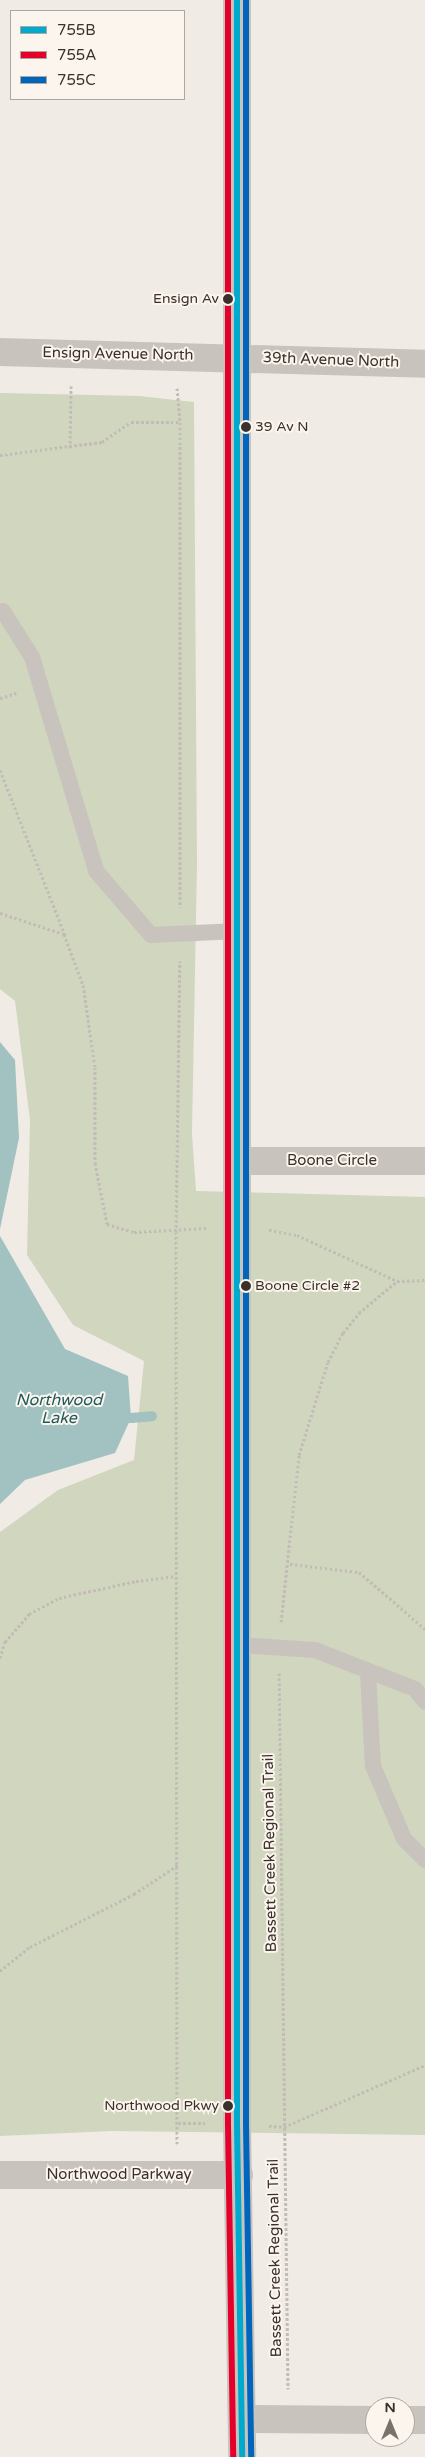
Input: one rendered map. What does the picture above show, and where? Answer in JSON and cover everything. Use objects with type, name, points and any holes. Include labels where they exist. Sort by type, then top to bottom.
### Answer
[{"type":"street","points":[[237,0],[236,357],[239,930],[237,2124],[242,2457]]},
{"type":"street","name":"Ensign Avenue North","points":[[0,352],[236,357]]},
{"type":"street","name":"39th Avenue North","points":[[236,357],[425,364]]},
{"type":"street","name":"Boone Circle","points":[[239,1162],[425,1161]]},
{"type":"street","name":"Northwood Parkway","points":[[0,2175],[239,2175]]},
{"type":"street","points":[[242,2419],[365,2420]]},
{"type":"lane","points":[[3,611],[32,657],[96,871],[152,935],[239,930]]},
{"type":"lane","points":[[239,1645],[315,1650],[415,1689],[425,1702]]},
{"type":"lane","points":[[368,1672],[373,1766],[404,1839],[425,1860]]},
{"type":"path","points":[[70,448],[71,353]]},
{"type":"path","points":[[173,356],[180,422],[180,933],[176,1232],[178,2123],[175,2175]]},
{"type":"path","points":[[0,455],[70,448],[102,442],[131,422],[180,422]]},
{"type":"path","points":[[0,770],[83,985],[95,1067],[95,1163],[107,1224],[134,1232],[176,1232],[239,1224],[297,1235],[396,1281],[425,1280]]},
{"type":"path","points":[[0,913],[64,934]]},
{"type":"path","name":"Bassett Creek Regional Trail","points":[[289,2419],[279,1647],[290,1564],[299,1455],[328,1362],[343,1333],[359,1313],[396,1281]]},
{"type":"path","points":[[290,1564],[358,1572],[425,1630]]},
{"type":"path","points":[[0,1658],[5,1642],[28,1614],[59,1598],[136,1581],[176,1576]]},
{"type":"path","points":[[0,1971],[30,1947],[134,1894],[178,1865]]},
{"type":"path","points":[[178,2123],[284,2127],[425,2065]]},
{"type":"green space","points":[[0,393],[139,396],[194,402],[197,865],[192,1134],[196,1191],[425,1197],[425,2135],[111,2131],[0,2136],[0,1532],[58,1490],[134,1460],[144,1361],[73,1325],[27,1255],[30,1120],[15,1001],[0,989]]},
{"type":"water","points":[[0,1042],[15,1060],[19,1138],[0,1229]]},
{"type":"water","name":"Northwood Lake","points":[[0,1236],[65,1349],[128,1376],[131,1418],[115,1453],[25,1480],[0,1504]]},
{"type":"waterway","points":[[120,1414],[131,1418],[152,1416]]},
{"type":"transit line","name":"755A","points":[[228,0],[228,2124],[233,2457]]},
{"type":"transit line","name":"755B","points":[[237,0],[237,2124],[242,2457]]},
{"type":"transit line","name":"755C","points":[[246,0],[246,2124],[251,2457]]},
{"type":"place","name":"Ensign Av","points":[[228,299]]},
{"type":"place","name":"39 Av N","points":[[246,427]]},
{"type":"place","name":"Boone Circle #2","points":[[246,1286]]},
{"type":"place","name":"Northwood Pkwy","points":[[228,2106]]}]
